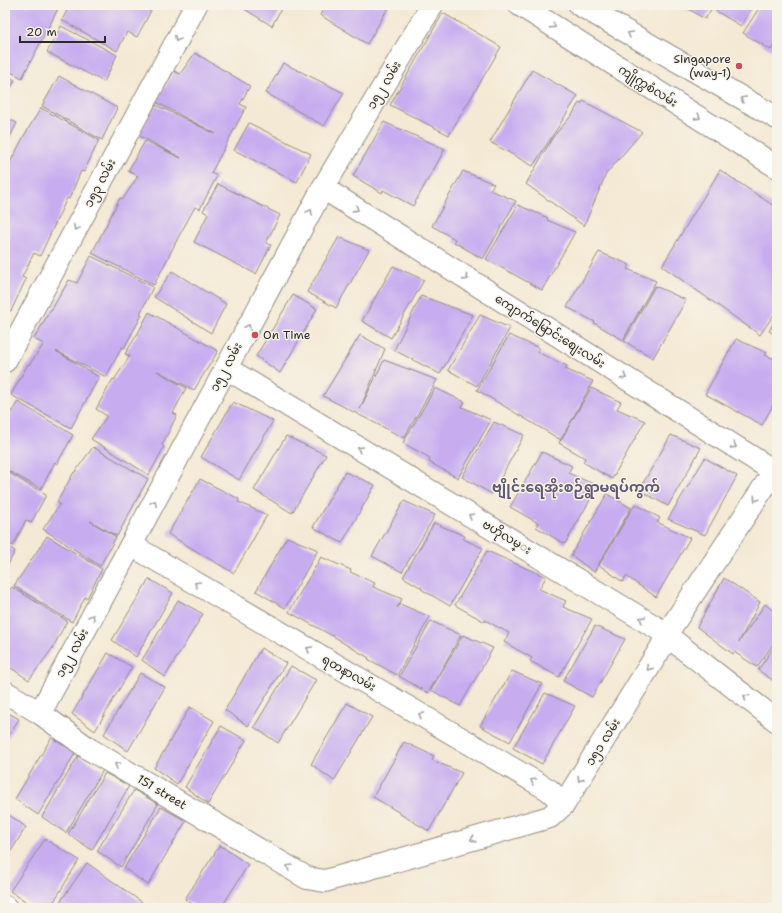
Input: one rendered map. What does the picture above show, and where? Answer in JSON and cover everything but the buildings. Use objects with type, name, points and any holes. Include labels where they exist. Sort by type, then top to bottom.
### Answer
[{"type":"street","name":"၁၅၃ လမ်း","points":[[5,361],[196,5]]},
{"type":"street","name":"၁၅၂ လမ်း","points":[[40,713],[323,188],[432,5]]},
{"type":"street","name":"ကျိုက္ကစံလမ်း","points":[[520,5],[777,167]]},
{"type":"street","points":[[580,5],[777,118]]},
{"type":"street","name":"ကျောက်မြောင်းစျေးလမ်း","points":[[323,188],[776,471]]},
{"type":"street","name":"ဗဟိုလမ္း","points":[[226,368],[650,624],[777,721]]},
{"type":"street","name":"၁၅၁ လမ်း","points":[[325,881],[550,817],[564,804],[662,646],[666,635],[776,471]]},
{"type":"street","name":"ရတနာလမ်း","points":[[131,545],[549,790],[564,804]]},
{"type":"street","name":"151 street","points":[[5,692],[40,713],[89,749],[308,878],[325,881]]},
{"type":"place","name":"Singapore (way-1)","points":[[739,66]]},
{"type":"place","name":"On Time","points":[[255,335]]},
{"type":"district","name":"ဗျိုင်းရေအိုးစဉ်ရွာမရပ်ကွက်","points":[[576,487]]}]
